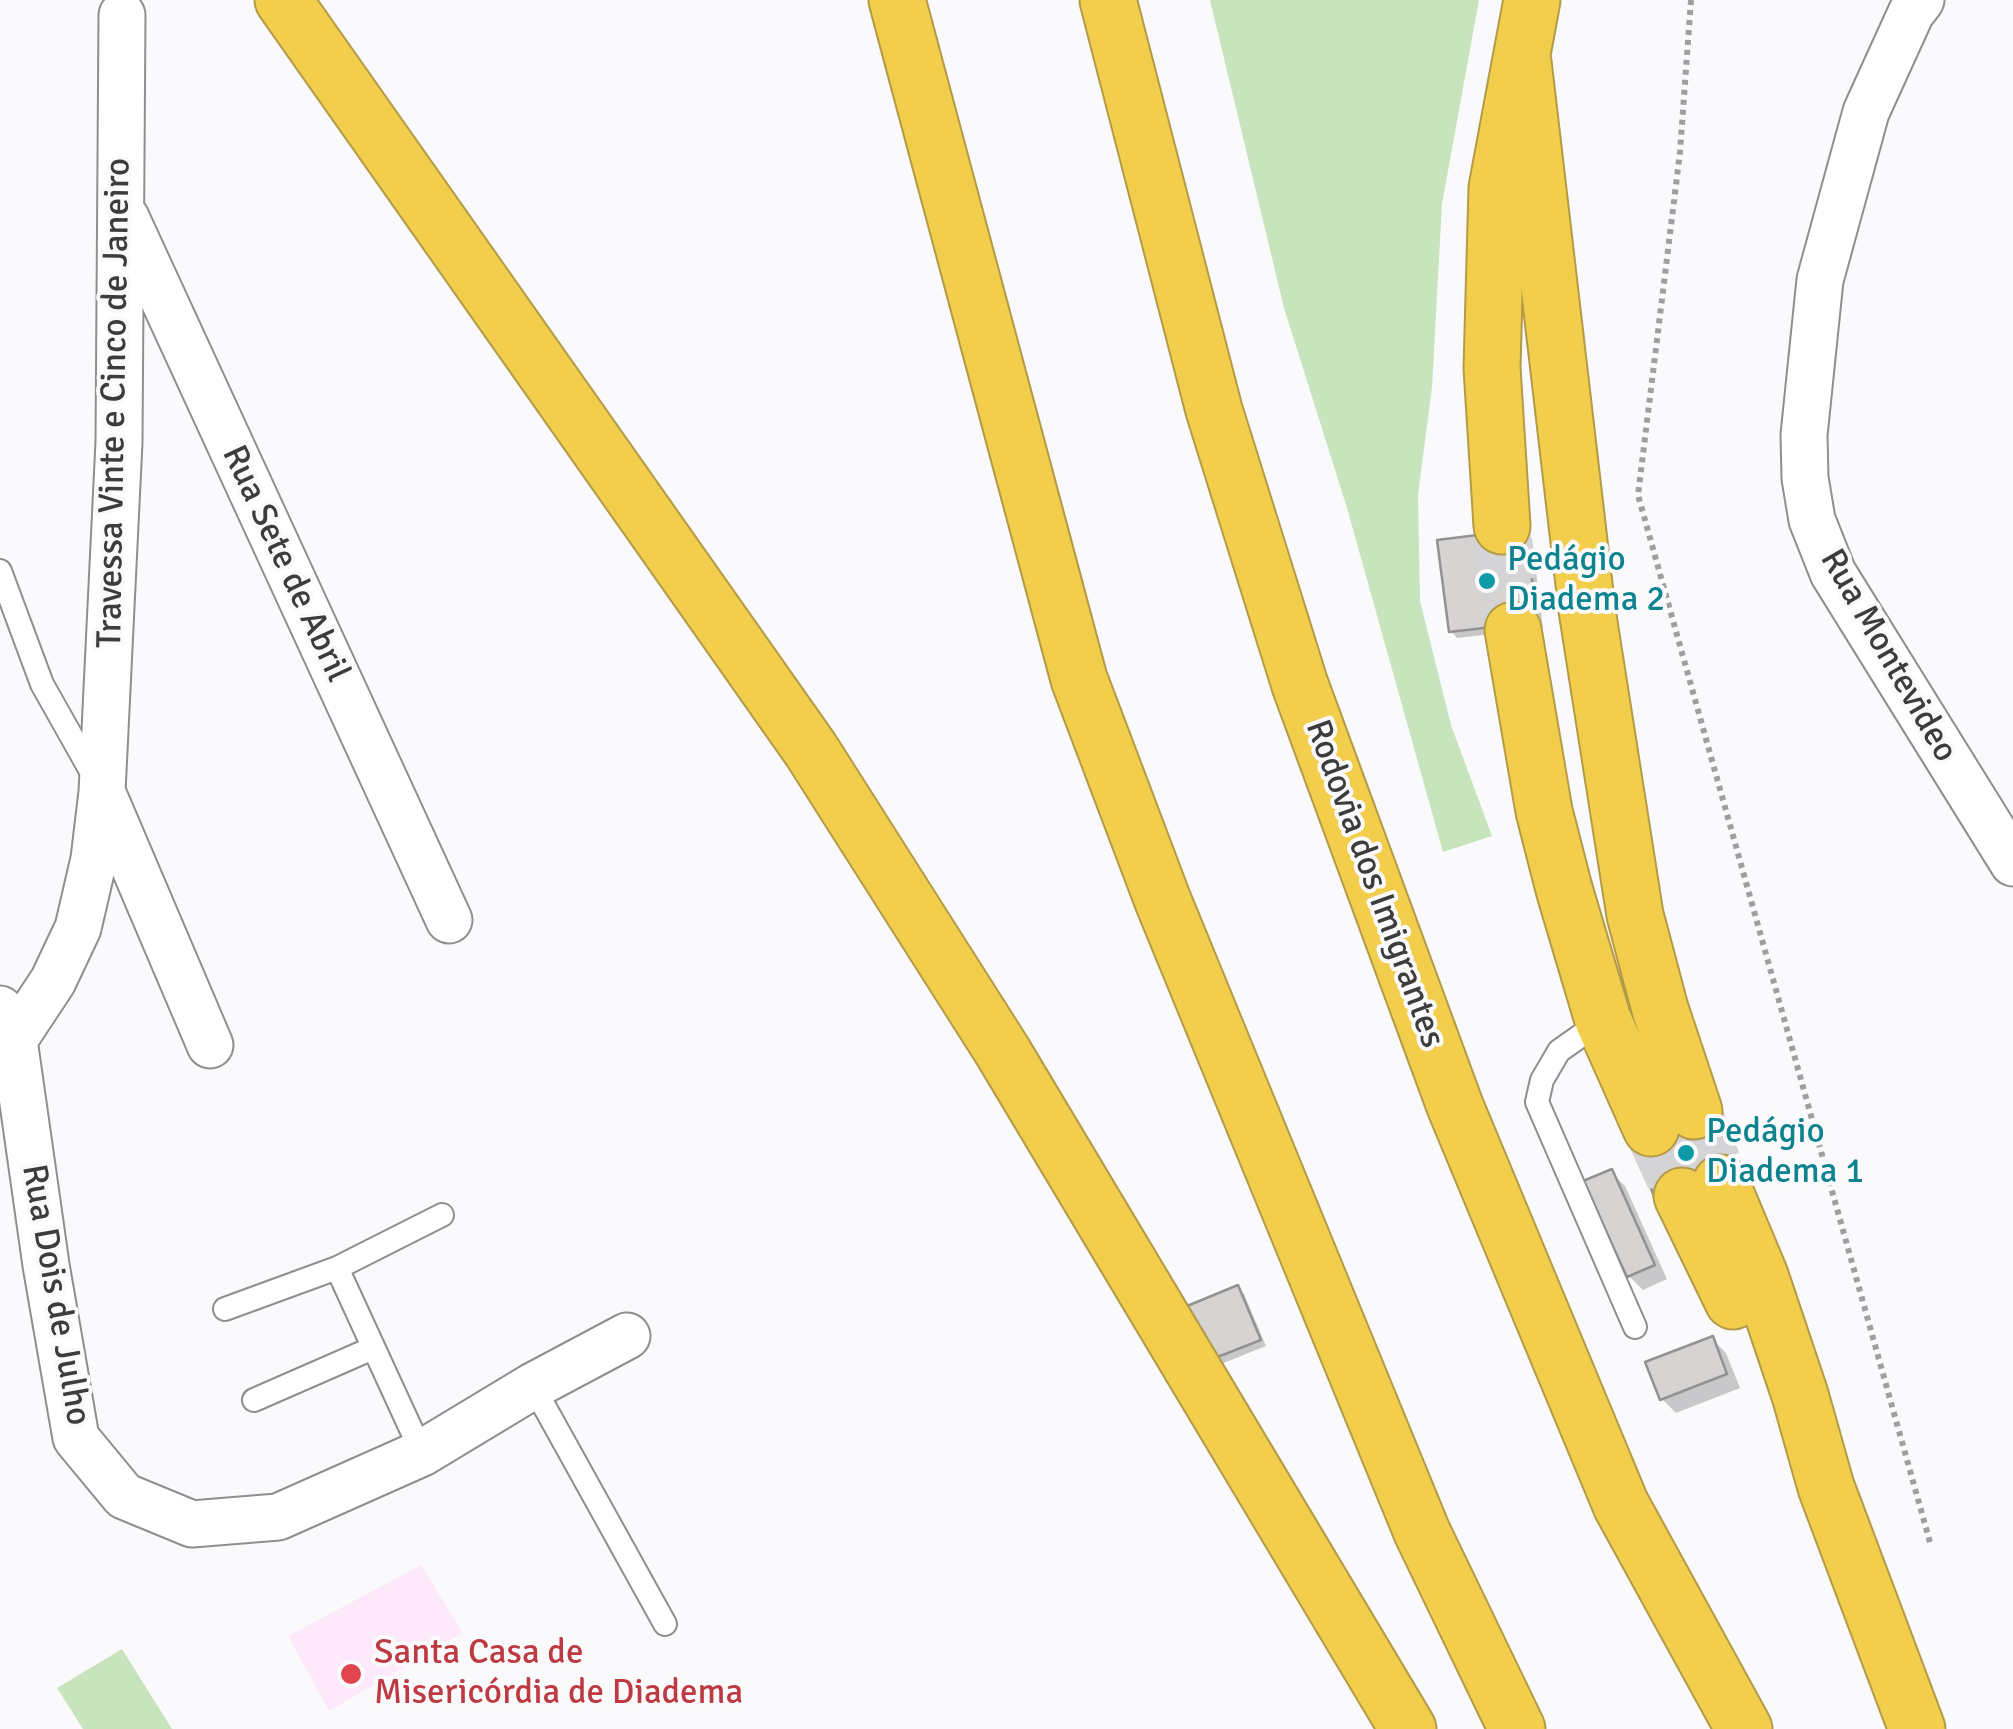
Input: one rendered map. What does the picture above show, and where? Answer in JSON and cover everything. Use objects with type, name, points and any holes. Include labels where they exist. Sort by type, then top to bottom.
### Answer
[{"type":"highway","points":[[284,0],[810,750],[1003,1052],[1408,1729]]},
{"type":"highway","points":[[896,0],[1079,680],[1163,901],[1422,1532],[1517,1729]]},
{"type":"highway","name":"Rodovia dos Imigrantes","points":[[1108,0],[1214,410],[1300,685],[1456,1106],[1621,1504],[1744,1729]]},
{"type":"highway","points":[[1502,526],[1492,368],[1497,188],[1532,0]]},
{"type":"highway","points":[[1513,630],[1544,811],[1603,1020],[1673,1120],[1660,1009],[1632,896],[1587,610],[1522,62]]},
{"type":"highway","points":[[1701,1189],[1766,1293],[1826,1487],[1917,1729]]},
{"type":"street","name":"Rua Montevideo","points":[[1921,0],[1866,112],[1820,280],[1804,435],[1805,478],[1812,520],[1833,573],[2013,863]]},
{"type":"street","name":"Travessa Vinte e Cinco de Janeiro","points":[[7,1025],[53,982],[78,928],[94,859],[102,792],[120,442],[122,15]]},
{"type":"street","name":"Rua Sete de Abril","points":[[122,208],[449,920]]},
{"type":"street","name":"Travessa Vinte e Cinco de Janeiro","points":[[102,792],[210,1045]]},
{"type":"street","name":"Rua Dois de Julho","points":[[7,1025],[76,1438],[124,1496],[192,1524],[278,1517],[422,1453],[532,1386],[627,1336]]},
{"type":"lane","name":"Travessa Vinte e Cinco de Janeiro","points":[[0,571],[42,684],[102,792]]},
{"type":"lane","points":[[1603,1020],[1558,1051],[1542,1080],[1537,1102],[1635,1326]]},
{"type":"lane","points":[[225,1309],[337,1268],[442,1216]]},
{"type":"lane","points":[[337,1268],[422,1453]]},
{"type":"lane","points":[[254,1400],[373,1348]]},
{"type":"lane","points":[[532,1386],[665,1624]]},
{"type":"path","points":[[1691,0],[1680,152],[1638,494],[1931,1546]]},
{"type":"shaded area","name":"Santa Casa de Misericórdia de Diadema","points":[[421,1565],[463,1633],[329,1711],[288,1636]]},
{"type":"green space","points":[[1210,0],[1479,0],[1442,204],[1432,387],[1418,495],[1420,601],[1451,725],[1492,836],[1443,852],[1347,508],[1284,308]]},
{"type":"green space","points":[[122,1649],[172,1729],[83,1729],[57,1688]]},
{"type":"building","name":"Pedágio Diadema 2","points":[[1526,529],[1537,622],[1449,632],[1437,540]]},
{"type":"building","name":"Pedágio Diadema 1","points":[[1716,1107],[1739,1169],[1655,1199],[1632,1138]]},
{"type":"building","points":[[1612,1169],[1655,1265],[1627,1277],[1583,1181]]},
{"type":"building","points":[[1238,1285],[1261,1340],[1197,1365],[1175,1311]]},
{"type":"building","points":[[1713,1336],[1727,1374],[1660,1400],[1645,1362]]},
{"type":"tunnel","points":[[1502,526],[1513,630]]},
{"type":"tunnel","points":[[1694,1111],[1721,1183]]},
{"type":"tunnel","points":[[1651,1128],[1682,1196]]},
{"type":"place","name":"Pedágio Diadema 2","points":[[1487,581]]},
{"type":"place","name":"Pedágio Diadema 1","points":[[1686,1153]]},
{"type":"place","name":"Santa Casa de Misericórdia de Diadema","points":[[351,1674]]}]
